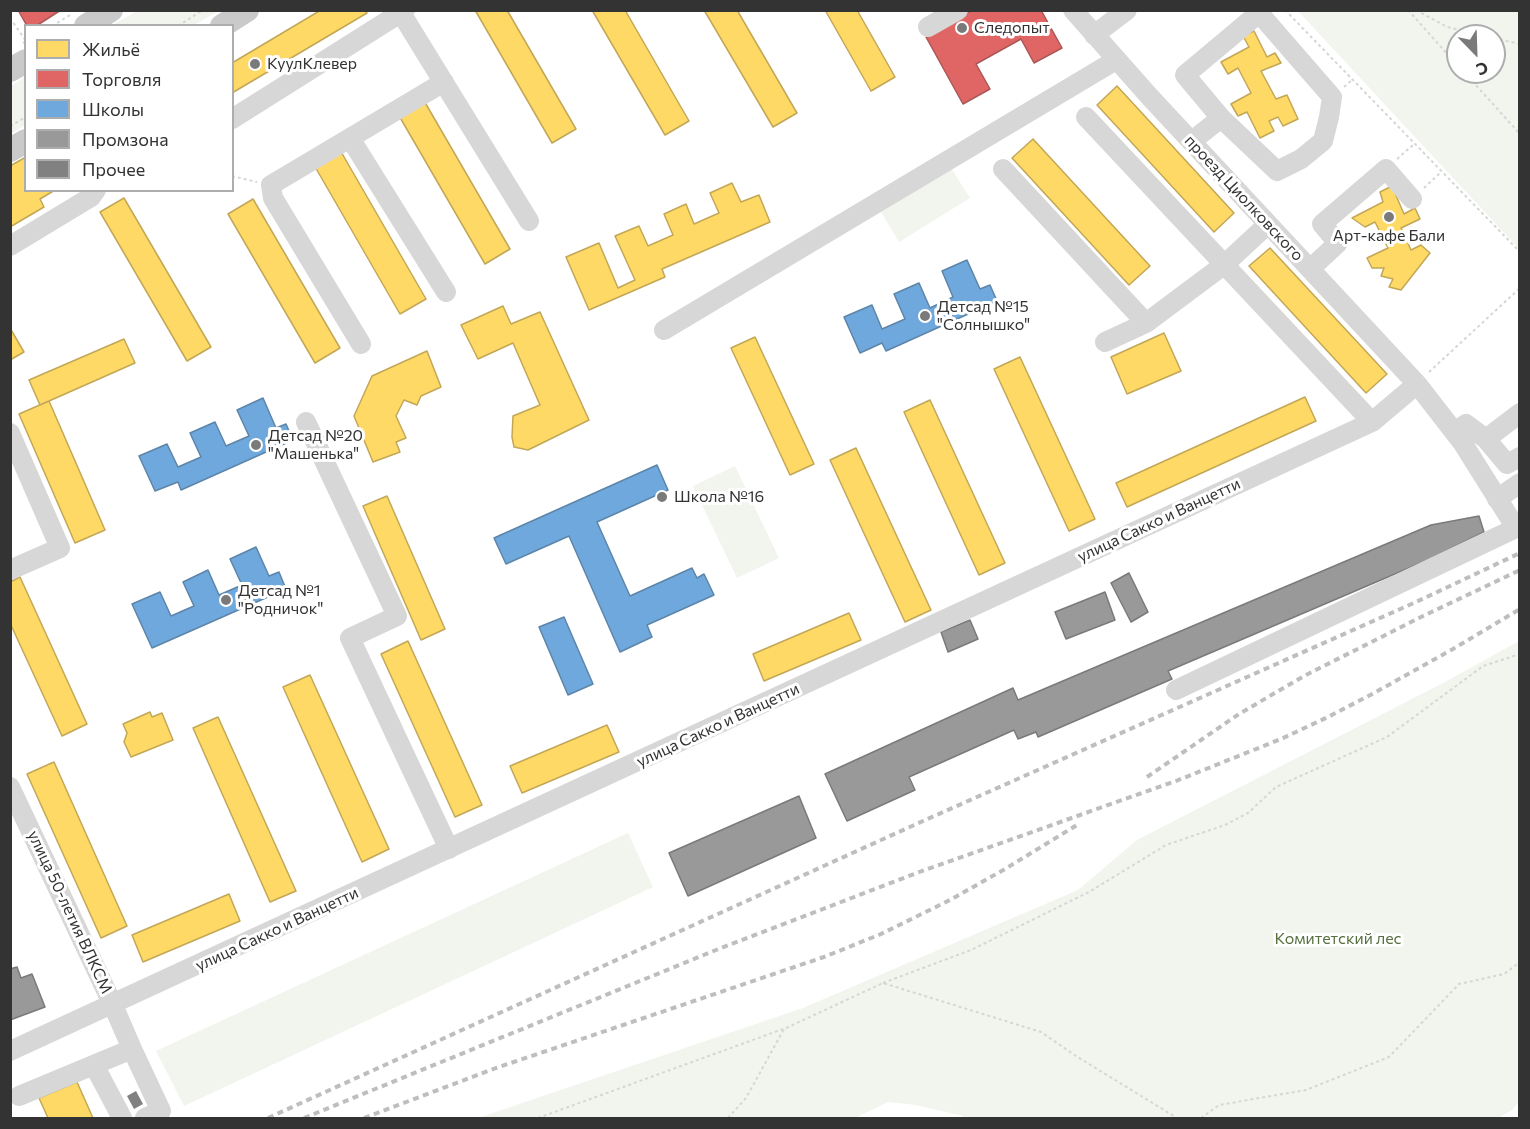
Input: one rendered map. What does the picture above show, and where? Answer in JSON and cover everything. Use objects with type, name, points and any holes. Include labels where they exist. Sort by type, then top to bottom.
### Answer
[{"type":"main road","points":[[89,24],[111,10]]},
{"type":"main road","points":[[225,24],[247,10]]},
{"type":"main road","points":[[10,70],[24,62]]},
{"type":"main road","points":[[10,150],[24,142]]},
{"type":"street","points":[[928,27],[958,10]]},
{"type":"street","name":"проезд Циолковского","points":[[1073,10],[1116,60],[1416,384],[1462,442],[1497,499],[1518,527]]},
{"type":"street","points":[[1095,35],[1127,10]]},
{"type":"street","points":[[234,118],[403,12],[528,221]]},
{"type":"street","points":[[1259,13],[1332,97],[1323,141],[1301,159],[1277,171],[1221,118],[1185,75],[1259,13]]},
{"type":"street","points":[[664,330],[1116,60]]},
{"type":"street","points":[[361,344],[273,198],[271,185],[444,82]]},
{"type":"street","points":[[1086,117],[1372,422]]},
{"type":"street","points":[[1192,141],[1221,118]]},
{"type":"street","points":[[350,138],[446,292]]},
{"type":"street","points":[[1003,169],[1146,323]]},
{"type":"street","points":[[1310,269],[1338,243],[1322,224],[1386,169],[1412,199]]},
{"type":"street","points":[[10,246],[91,197],[95,192]]},
{"type":"street","points":[[1105,342],[1146,323],[1225,264],[1268,225]]},
{"type":"street","name":"улица Сакко и Ванцетти","points":[[10,1051],[1372,422],[1416,384]]},
{"type":"street","points":[[1486,439],[1520,413]]},
{"type":"street","points":[[306,422],[397,616],[350,638],[449,849]]},
{"type":"street","points":[[1454,432],[1466,424],[1486,439],[1516,471],[1497,499]]},
{"type":"street","points":[[10,433],[60,548],[10,570]]},
{"type":"street","points":[[1176,690],[1518,527]]},
{"type":"street","name":"улица 50-летия ВЛКСМ","points":[[10,787],[161,1111],[145,1119]]},
{"type":"street","points":[[19,1096],[132,1049]]},
{"type":"street","points":[[94,1065],[122,1119]]},
{"type":"path","points":[[55,24],[78,10]]},
{"type":"path","points":[[181,24],[203,10]]},
{"type":"path","points":[[1285,10],[1520,252]]},
{"type":"path","points":[[1408,10],[1446,53]]},
{"type":"path","points":[[1416,10],[1446,26]]},
{"type":"path","points":[[10,18],[24,38]]},
{"type":"path","points":[[1475,84],[1520,134]]},
{"type":"path","points":[[10,126],[24,118]]},
{"type":"path","points":[[1386,169],[1414,144]]},
{"type":"path","points":[[1412,199],[1441,172]]},
{"type":"path","points":[[234,176],[271,185]]},
{"type":"path","points":[[1416,384],[1520,288]]},
{"type":"path","points":[[538,1119],[783,1029],[884,983],[971,950],[1089,892],[1166,846],[1233,821],[1248,813],[1276,787],[1387,737],[1483,666],[1520,654]]},
{"type":"path","points":[[1201,1119],[1219,1105],[1306,1090],[1389,1057],[1459,984],[1504,974],[1520,962]]},
{"type":"path","points":[[884,983],[1041,1032],[1177,1119]]},
{"type":"path","points":[[728,1119],[746,1098],[783,1029]]},
{"type":"green space","points":[[137,10],[219,11],[196,24],[114,24]]},
{"type":"green space","points":[[1298,11],[1519,11],[1519,249]]},
{"type":"green space","points":[[24,78],[24,126],[11,134],[11,86]]},
{"type":"green space","points":[[951,168],[970,198],[899,242],[881,212]]},
{"type":"green space","points":[[735,466],[779,558],[737,578],[693,486]]},
{"type":"green space","name":"Комитетский лес","points":[[1519,641],[1520,1101],[1512,1110],[1498,1118],[964,1118],[916,1105],[888,1102],[855,1118],[478,1118],[803,1008],[1078,890],[1137,840],[1447,681]]},
{"type":"green space","points":[[628,833],[653,887],[184,1106],[156,1051]]},
{"type":"building: Жильё","points":[[321,10],[365,10],[367,13],[234,92],[234,62]]},
{"type":"building: Жильё","points":[[475,10],[507,10],[576,129],[552,143]]},
{"type":"building: Жильё","points":[[592,10],[625,10],[689,121],[665,135]]},
{"type":"building: Жильё","points":[[704,10],[737,10],[797,113],[773,127]]},
{"type":"building: Жильё","points":[[825,10],[857,10],[895,77],[871,91]]},
{"type":"building: Жильё","points":[[1254,31],[1267,57],[1275,53],[1281,63],[1261,71],[1276,99],[1287,95],[1298,119],[1283,126],[1278,117],[1269,121],[1274,131],[1260,138],[1247,112],[1238,116],[1231,104],[1251,93],[1238,68],[1228,74],[1221,62],[1249,47],[1243,36]]},
{"type":"building: Жильё","points":[[1117,86],[1234,213],[1214,232],[1097,105]]},
{"type":"building: Жильё","points":[[423,99],[510,249],[485,264],[398,114]]},
{"type":"building: Жильё","points":[[1033,139],[1150,266],[1129,285],[1012,158]]},
{"type":"building: Жильё","points":[[340,150],[426,299],[400,314],[314,165]]},
{"type":"building: Жильё","points":[[24,158],[24,192],[52,192],[40,199],[44,207],[10,227],[10,166]]},
{"type":"building: Жильё","points":[[732,183],[741,202],[759,195],[770,222],[662,269],[665,277],[589,310],[566,257],[599,243],[618,288],[635,280],[615,236],[639,226],[648,246],[673,235],[664,214],[686,204],[694,224],[719,213],[710,193]]},
{"type":"building: Жильё","points":[[1392,186],[1404,214],[1415,208],[1420,219],[1401,228],[1411,250],[1421,245],[1430,253],[1401,290],[1389,287],[1393,279],[1381,276],[1384,268],[1372,268],[1367,258],[1388,248],[1375,222],[1365,227],[1352,218],[1383,202],[1380,192]]},
{"type":"building: Жильё","points":[[124,198],[211,347],[187,361],[100,212]]},
{"type":"building: Жильё","points":[[253,199],[340,348],[315,363],[228,214]]},
{"type":"building: Жильё","points":[[1270,248],[1387,374],[1366,393],[1249,266]]},
{"type":"building: Жильё","points":[[503,306],[511,324],[540,312],[589,420],[528,450],[514,447],[513,416],[540,405],[513,343],[478,359],[461,325]]},
{"type":"building: Жильё","points":[[10,328],[24,352],[10,360]]},
{"type":"building: Жильё","points":[[1164,333],[1181,371],[1127,394],[1111,357]]},
{"type":"building: Жильё","points":[[755,337],[814,464],[790,475],[731,348]]},
{"type":"building: Жильё","points":[[124,339],[135,363],[40,405],[29,380]]},
{"type":"building: Жильё","points":[[427,351],[441,387],[421,396],[417,405],[404,400],[396,416],[406,438],[396,442],[400,452],[373,462],[354,416],[372,376]]},
{"type":"building: Жильё","points":[[1020,357],[1095,519],[1069,531],[994,369]]},
{"type":"building: Жильё","points":[[1305,397],[1316,421],[1127,507],[1116,483]]},
{"type":"building: Жильё","points":[[930,400],[1005,563],[979,575],[904,412]]},
{"type":"building: Жильё","points":[[49,401],[105,530],[75,543],[19,414]]},
{"type":"building: Жильё","points":[[856,448],[931,610],[905,622],[830,460]]},
{"type":"building: Жильё","points":[[387,496],[445,629],[421,640],[363,506]]},
{"type":"building: Жильё","points":[[20,577],[87,724],[62,736],[10,623],[10,582]]},
{"type":"building: Жильё","points":[[849,613],[861,640],[764,681],[753,654]]},
{"type":"building: Жильё","points":[[408,641],[482,805],[455,817],[381,654]]},
{"type":"building: Жильё","points":[[310,675],[389,849],[362,862],[283,687]]},
{"type":"building: Жильё","points":[[150,712],[152,717],[162,713],[173,740],[131,757],[124,742],[127,733],[123,724]]},
{"type":"building: Жильё","points":[[218,717],[296,891],[270,902],[193,728]]},
{"type":"building: Жильё","points":[[607,725],[619,752],[522,793],[510,766]]},
{"type":"building: Жильё","points":[[54,762],[127,926],[101,938],[27,774]]},
{"type":"building: Жильё","points":[[229,894],[240,921],[143,962],[132,935]]},
{"type":"building: Жильё","points":[[77,1082],[93,1118],[48,1118],[39,1098]]},
{"type":"building: Торговля","points":[[18,10],[61,10],[39,24],[26,24]]},
{"type":"building: Торговля","points":[[972,10],[1041,10],[1062,48],[1034,63],[1021,39],[976,64],[990,89],[963,104],[926,37]]},
{"type":"building: Школы","points":[[967,260],[980,289],[990,285],[997,301],[886,351],[882,343],[860,353],[844,317],[872,305],[882,329],[905,319],[894,294],[919,283],[930,308],[953,297],[942,271]]},
{"type":"building: Школы","name":"Детсад №20 \"Машенька\"","points":[[263,398],[276,428],[286,424],[293,440],[181,490],[178,482],[155,491],[139,456],[167,444],[178,467],[201,457],[190,433],[215,422],[226,446],[249,436],[237,410]]},
{"type":"building: Школы","points":[[657,465],[668,490],[597,522],[630,596],[692,568],[697,578],[704,574],[714,595],[647,625],[652,637],[620,652],[569,536],[506,564],[494,538]]},
{"type":"building: Школы","name":"Детсад №1 \"Родничок\"","points":[[256,547],[269,576],[279,572],[286,589],[152,648],[132,604],[160,592],[171,616],[194,606],[183,582],[208,570],[219,595],[242,585],[230,559]]},
{"type":"building: Школы","points":[[564,617],[593,684],[568,695],[539,627]]},
{"type":"building: Промзона","points":[[1479,516],[1484,532],[1430,559],[1168,671],[1172,679],[1038,737],[1036,732],[1018,739],[1014,730],[909,777],[915,790],[847,821],[825,774],[1013,688],[1018,700],[1431,525]]},
{"type":"building: Промзона","points":[[1129,573],[1148,612],[1131,622],[1111,583]]},
{"type":"building: Промзона","points":[[1105,592],[1115,620],[1066,639],[1055,612]]},
{"type":"building: Промзона","points":[[970,620],[978,639],[948,652],[941,632]]},
{"type":"building: Промзона","points":[[799,796],[816,838],[688,896],[669,853]]},
{"type":"building: Промзона","points":[[17,967],[21,978],[32,974],[45,1007],[10,1020],[10,969]]},
{"type":"building: Прочее","points":[[136,1091],[143,1104],[134,1109],[127,1096]]},
{"type":"railway","points":[[268,1118],[923,821],[1416,602],[1520,553]]},
{"type":"railway","points":[[1147,777],[1239,714],[1304,676],[1520,570]]},
{"type":"railway","points":[[304,1118],[721,948],[922,871],[1176,781],[1281,739],[1374,693],[1520,609]]},
{"type":"railway","points":[[364,1118],[496,1068],[824,957],[881,934],[950,900],[1077,825]]},
{"type":"place","name":"Следопыт","points":[[962,28]]},
{"type":"place","name":"КуулКлевер","points":[[255,64]]},
{"type":"place","name":"Арт-кафе Бали","points":[[1389,217]]},
{"type":"place","name":"Детсад №15 \"Солнышко\"","points":[[925,316]]},
{"type":"place","name":"Детсад №20 \"Машенька\"","points":[[256,445]]},
{"type":"place","name":"Школа №16","points":[[662,497]]},
{"type":"place","name":"Детсад №1 \"Родничок\"","points":[[226,600]]}]
